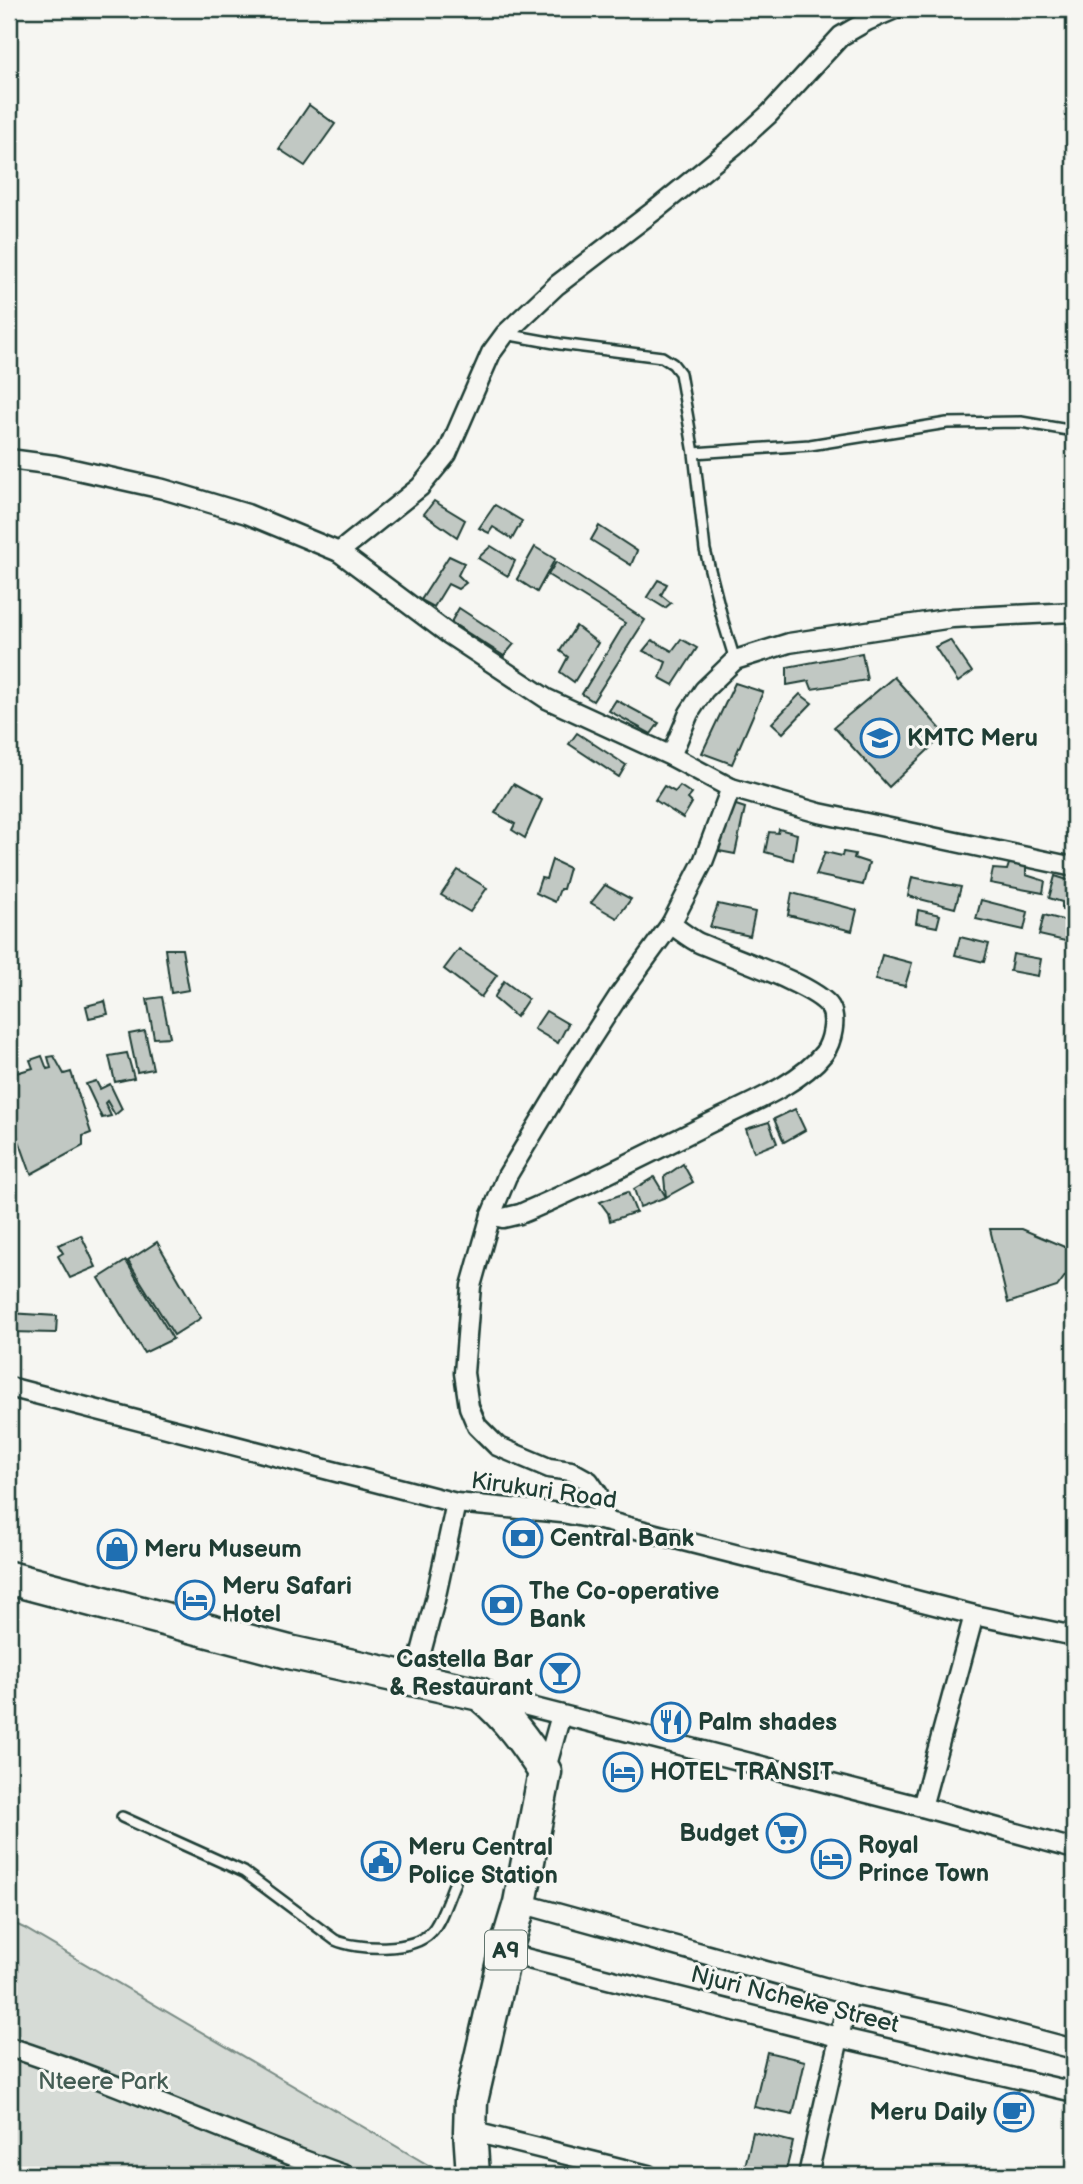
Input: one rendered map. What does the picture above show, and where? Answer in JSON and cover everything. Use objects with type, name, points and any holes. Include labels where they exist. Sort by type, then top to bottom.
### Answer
[{"type":"highway","points":[[9,1578],[289,1652],[480,1694],[520,1732],[545,1772]]},
{"type":"highway","name":"A9","points":[[473,2175],[471,2101],[505,1953],[520,1903],[545,1772]]},
{"type":"street","points":[[339,552],[420,487],[447,454],[491,353],[505,334],[557,285],[735,145],[769,114],[841,36],[895,9]]},
{"type":"street","points":[[9,459],[55,465],[163,489],[247,514],[339,552],[450,635],[547,699],[731,788],[819,813],[1074,867]]},
{"type":"street","points":[[671,757],[689,713],[704,690],[735,660],[789,643],[952,618],[1074,612]]},
{"type":"street","points":[[605,1521],[598,1494],[589,1481],[570,1471],[548,1468],[497,1446],[477,1426],[469,1407],[464,1373],[471,1286],[491,1215],[507,1176],[620,994],[671,924],[703,862],[731,788]]},
{"type":"street","points":[[491,1215],[503,1218],[520,1214],[615,1171],[769,1094],[793,1079],[825,1051],[833,1025],[831,1009],[820,997],[694,940],[671,924]]},
{"type":"street","name":"Kirukuri Road","points":[[9,1387],[456,1503],[562,1513],[605,1521],[974,1615],[1074,1636]]},
{"type":"street","points":[[414,1679],[456,1503]]},
{"type":"street","points":[[922,1807],[974,1615]]},
{"type":"street","points":[[480,1694],[922,1807],[1074,1849]]},
{"type":"street","points":[[545,1772],[561,1715]]},
{"type":"street","name":"Njuri Ncheke Street","points":[[520,1903],[849,1994],[945,2015],[1074,2049]]},
{"type":"street","name":"Njuri Ncheke Street","points":[[505,1953],[1074,2092]]},
{"type":"street","points":[[808,2175],[849,1994]]},
{"type":"street","points":[[9,2048],[67,2066],[157,2104],[345,2175]]},
{"type":"street","points":[[470,2131],[649,2175]]},
{"type":"lane","points":[[505,334],[560,344],[662,356],[680,373],[694,453],[705,550],[735,660]]},
{"type":"lane","points":[[694,453],[810,445],[947,423],[1021,422],[1074,431]]},
{"type":"lane","points":[[122,1817],[244,1872],[345,1945],[369,1948],[419,1941],[433,1931],[455,1882]]},
{"type":"green space","name":"Nteere Park","points":[[9,1921],[440,2172],[442,2175],[9,2175]]},
{"type":"building","points":[[309,105],[335,124],[305,166],[279,149]]},
{"type":"building","points":[[434,501],[465,520],[457,537],[424,514]]},
{"type":"building","points":[[495,505],[522,521],[512,539],[493,527],[489,533],[479,528]]},
{"type":"building","points":[[599,526],[637,551],[631,565],[591,540]]},
{"type":"building","points":[[491,546],[515,561],[508,576],[478,558]]},
{"type":"building","points":[[535,547],[555,559],[537,592],[517,579]]},
{"type":"building","points":[[449,556],[464,563],[458,575],[466,583],[458,589],[448,584],[434,607],[421,600]]},
{"type":"building","points":[[556,562],[645,620],[593,701],[582,694],[625,623],[548,575]]},
{"type":"building","points":[[658,580],[667,584],[661,595],[671,603],[665,608],[647,597]]},
{"type":"building","points":[[459,608],[514,644],[504,656],[451,622]]},
{"type":"building","points":[[576,626],[598,643],[574,682],[560,672],[568,657],[560,651]]},
{"type":"building","points":[[681,639],[697,648],[673,685],[660,678],[666,662],[643,651],[652,640],[672,651]]},
{"type":"building","points":[[950,640],[972,672],[958,682],[935,647]]},
{"type":"building","points":[[862,653],[867,680],[812,689],[809,681],[787,685],[787,667]]},
{"type":"building","points":[[894,677],[945,734],[889,787],[834,727]]},
{"type":"building","points":[[735,683],[763,692],[732,764],[702,753]]},
{"type":"building","points":[[800,694],[812,703],[783,733],[772,723]]},
{"type":"building","points":[[616,700],[659,723],[651,734],[609,711]]},
{"type":"building","points":[[577,733],[626,765],[619,777],[569,744]]},
{"type":"building","points":[[513,784],[542,800],[525,838],[512,830],[515,824],[495,813]]},
{"type":"building","points":[[664,786],[675,792],[680,786],[692,794],[688,799],[692,803],[683,818],[655,800]]},
{"type":"building","points":[[733,804],[745,808],[735,854],[719,851]]},
{"type":"building","points":[[779,829],[797,834],[793,860],[765,852],[769,832],[778,833]]},
{"type":"building","points":[[825,852],[842,856],[843,852],[855,854],[854,858],[869,863],[863,885],[816,875]]},
{"type":"building","points":[[552,860],[569,868],[563,889],[560,889],[555,902],[536,893],[541,878],[546,879]]},
{"type":"building","points":[[1010,861],[1026,864],[1026,875],[1045,881],[1043,893],[990,883],[993,869],[1007,870]]},
{"type":"building","points":[[458,870],[487,888],[470,912],[441,895]]},
{"type":"building","points":[[1055,876],[1074,882],[1074,913],[1062,910],[1062,902],[1049,898]]},
{"type":"building","points":[[912,877],[961,887],[955,908],[908,896]]},
{"type":"building","points":[[605,885],[631,899],[617,918],[591,903]]},
{"type":"building","points":[[792,893],[857,910],[852,931],[788,915]]},
{"type":"building","points":[[981,900],[1028,912],[1024,930],[976,919]]},
{"type":"building","points":[[718,904],[755,912],[750,936],[710,927]]},
{"type":"building","points":[[918,910],[940,915],[937,927],[916,923]]},
{"type":"building","points":[[1044,915],[1074,923],[1074,943],[1039,935]]},
{"type":"building","points":[[960,937],[989,944],[984,962],[955,955]]},
{"type":"building","points":[[165,949],[182,949],[189,990],[171,993]]},
{"type":"building","points":[[459,949],[497,975],[481,997],[444,969]]},
{"type":"building","points":[[1013,954],[1041,959],[1038,976],[1010,971]]},
{"type":"building","points":[[882,955],[912,963],[905,986],[875,980]]},
{"type":"building","points":[[504,981],[528,999],[516,1017],[494,998]]},
{"type":"building","points":[[162,997],[170,1037],[154,1038],[147,999]]},
{"type":"building","points":[[105,1001],[108,1014],[89,1018],[86,1006]]},
{"type":"building","points":[[546,1011],[568,1024],[558,1043],[534,1029]]},
{"type":"building","points":[[145,1031],[153,1069],[137,1072],[129,1034]]},
{"type":"building","points":[[127,1053],[134,1078],[115,1082],[109,1056]]},
{"type":"building","points":[[42,1056],[47,1069],[51,1068],[48,1057],[54,1056],[64,1074],[71,1072],[91,1133],[83,1136],[83,1146],[31,1174],[9,1112],[9,1063],[16,1073],[33,1068],[30,1060]]},
{"type":"building","points":[[96,1081],[100,1089],[110,1084],[122,1109],[115,1115],[107,1101],[105,1103],[111,1116],[102,1118],[86,1084]]},
{"type":"building","points":[[795,1109],[805,1130],[784,1142],[774,1119]]},
{"type":"building","points":[[769,1122],[777,1143],[754,1152],[746,1129]]},
{"type":"building","points":[[683,1164],[693,1182],[666,1197],[664,1177]]},
{"type":"building","points":[[654,1177],[666,1197],[640,1207],[634,1189]]},
{"type":"building","points":[[628,1192],[636,1212],[610,1221],[600,1202]]},
{"type":"building","points":[[990,1229],[1022,1229],[1074,1251],[1074,1264],[1057,1287],[1008,1303]]},
{"type":"building","points":[[81,1235],[96,1267],[70,1278],[58,1256],[63,1253],[58,1245]]},
{"type":"building","points":[[157,1242],[201,1318],[174,1335],[128,1261]]},
{"type":"building","points":[[126,1261],[173,1339],[144,1353],[99,1278]]},
{"type":"building","points":[[9,1313],[57,1316],[56,1333],[9,1332]]},
{"type":"building","points":[[767,2052],[805,2061],[793,2115],[754,2107]]},
{"type":"building","points":[[753,2132],[793,2142],[785,2175],[743,2175]]},
{"type":"place","name":"KMTC Meru","points":[[880,738]]},
{"type":"place","name":"Central Bank","points":[[523,1538]]},
{"type":"place","name":"Meru Museum","points":[[117,1549]]},
{"type":"place","name":"Meru Safari Hotel","points":[[195,1600]]},
{"type":"place","name":"The Co-operative Bank","points":[[502,1605]]},
{"type":"place","name":"Castella Bar & Restaurant","points":[[560,1673]]},
{"type":"place","name":"Palm shades","points":[[671,1722]]},
{"type":"place","name":"HOTEL TRANSIT","points":[[623,1772]]},
{"type":"place","name":"Budget","points":[[786,1833]]},
{"type":"place","name":"Royal Prince Town","points":[[831,1859]]},
{"type":"place","name":"Meru Central Police Station","points":[[381,1861]]},
{"type":"place","name":"Meru Daily","points":[[1014,2112]]}]
